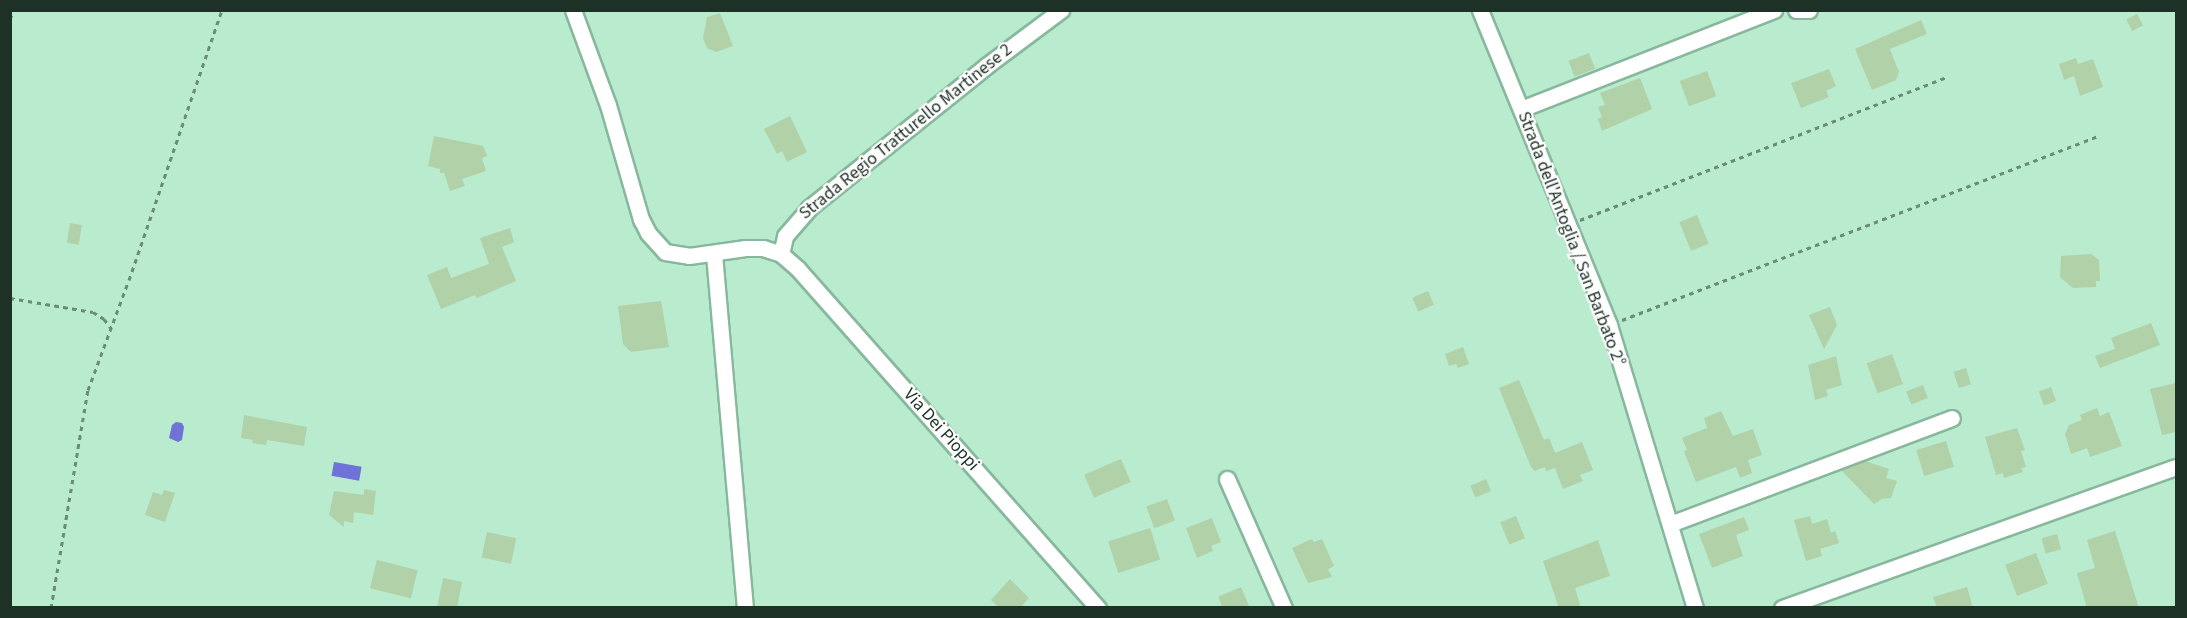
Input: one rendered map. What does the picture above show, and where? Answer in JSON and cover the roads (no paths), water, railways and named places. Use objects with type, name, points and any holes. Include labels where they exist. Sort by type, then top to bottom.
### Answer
[{"type":"street","points":[[573,10],[609,105],[635,201],[648,234],[665,252],[689,256],[745,248],[762,248],[781,254]]},
{"type":"street","name":"Strada Regio Tratturello Martinese 2","points":[[781,254],[785,236],[809,208],[986,66],[1061,10]]},
{"type":"street","name":"Strada dell'Antoglia / San Barbato 2°","points":[[1480,10],[1609,325],[1695,608]]},
{"type":"street","points":[[1521,109],[1774,10]]},
{"type":"street","points":[[1796,10],[1804,13],[1809,10]]},
{"type":"street","points":[[714,254],[745,608]]},
{"type":"street","name":"Via Dei Pioppi","points":[[781,254],[798,269],[1098,608]]},
{"type":"street","points":[[1670,524],[1952,418]]},
{"type":"street","points":[[1782,608],[2176,467]]},
{"type":"street","points":[[1227,479],[1284,608]]}]
